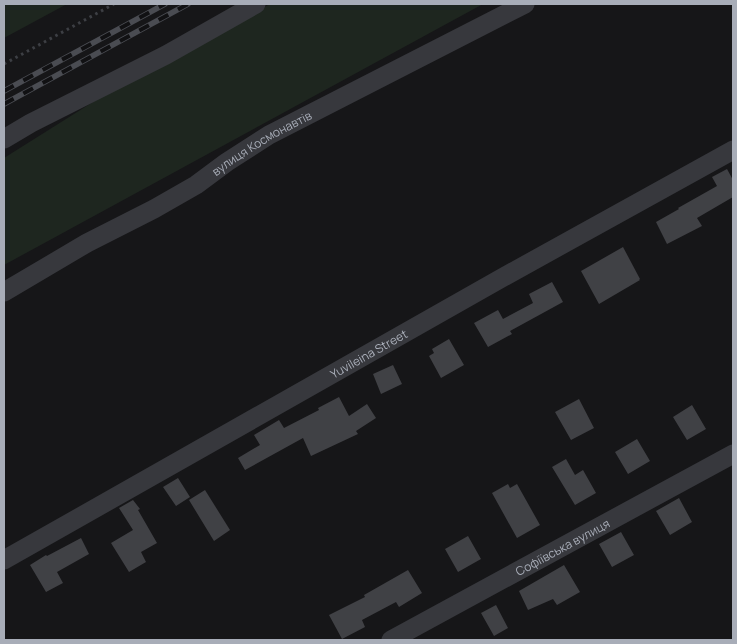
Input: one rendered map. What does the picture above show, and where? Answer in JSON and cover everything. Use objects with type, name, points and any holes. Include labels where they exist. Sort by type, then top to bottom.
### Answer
[{"type":"street","points":[[4,139],[31,123],[166,55],[256,4]]},
{"type":"street","name":"вулиця Космонавтів","points":[[4,292],[87,243],[196,185],[227,162],[270,136],[525,4]]},
{"type":"street","name":"Yuvileina Street","points":[[4,560],[491,284],[733,150]]},
{"type":"street","name":"Софіївська вулиця","points":[[391,640],[733,454]]},
{"type":"path","points":[[4,64],[114,4]]},
{"type":"shaded area","points":[[4,4],[67,4],[4,38]]},
{"type":"shaded area","points":[[270,4],[483,4],[4,265],[4,158],[101,97]]},
{"type":"building","points":[[727,169],[733,180],[733,197],[697,218],[702,226],[667,244],[656,222],[717,186],[712,177]]},
{"type":"building","points":[[623,247],[640,280],[599,304],[581,271]]},
{"type":"building","points":[[552,282],[563,302],[510,331],[512,334],[488,347],[474,323],[498,310],[503,319],[533,303],[529,294]]},
{"type":"building","points":[[449,339],[464,365],[441,378],[429,356],[434,353],[432,349]]},
{"type":"building","points":[[393,365],[402,384],[381,394],[373,374]]},
{"type":"building","points":[[339,397],[349,416],[367,404],[376,418],[356,431],[358,434],[311,456],[303,438],[245,470],[238,458],[260,445],[254,435],[279,420],[284,428],[319,410],[318,408]]},
{"type":"building","points":[[579,399],[594,428],[571,440],[555,412]]},
{"type":"building","points":[[692,405],[706,429],[687,440],[673,417]]},
{"type":"building","points":[[637,439],[650,461],[628,474],[615,452]]},
{"type":"building","points":[[566,459],[575,475],[583,470],[596,493],[575,505],[552,467]]},
{"type":"building","points":[[178,478],[190,497],[176,506],[163,487]]},
{"type":"building","points":[[508,484],[510,488],[517,484],[540,525],[517,538],[492,493]]},
{"type":"building","points":[[205,490],[230,530],[214,541],[189,500]]},
{"type":"building","points":[[679,498],[692,522],[670,535],[656,511]]},
{"type":"building","points":[[133,500],[140,509],[138,510],[157,543],[141,552],[146,562],[129,572],[111,543],[133,530],[119,508]]},
{"type":"building","points":[[621,532],[634,555],[612,567],[599,544]]},
{"type":"building","points":[[468,536],[481,559],[458,572],[445,549]]},
{"type":"building","points":[[81,538],[89,554],[57,572],[63,583],[46,592],[30,565]]},
{"type":"building","points":[[564,565],[580,592],[557,605],[553,599],[528,610],[519,591]]},
{"type":"building","points":[[408,570],[422,593],[399,607],[396,602],[362,620],[365,627],[342,639],[329,615],[365,597],[364,595]]},
{"type":"building","points":[[496,605],[508,628],[494,636],[481,613]]},
{"type":"railway","points":[[4,91],[165,4]]},
{"type":"railway","points":[[4,104],[188,4]]}]
